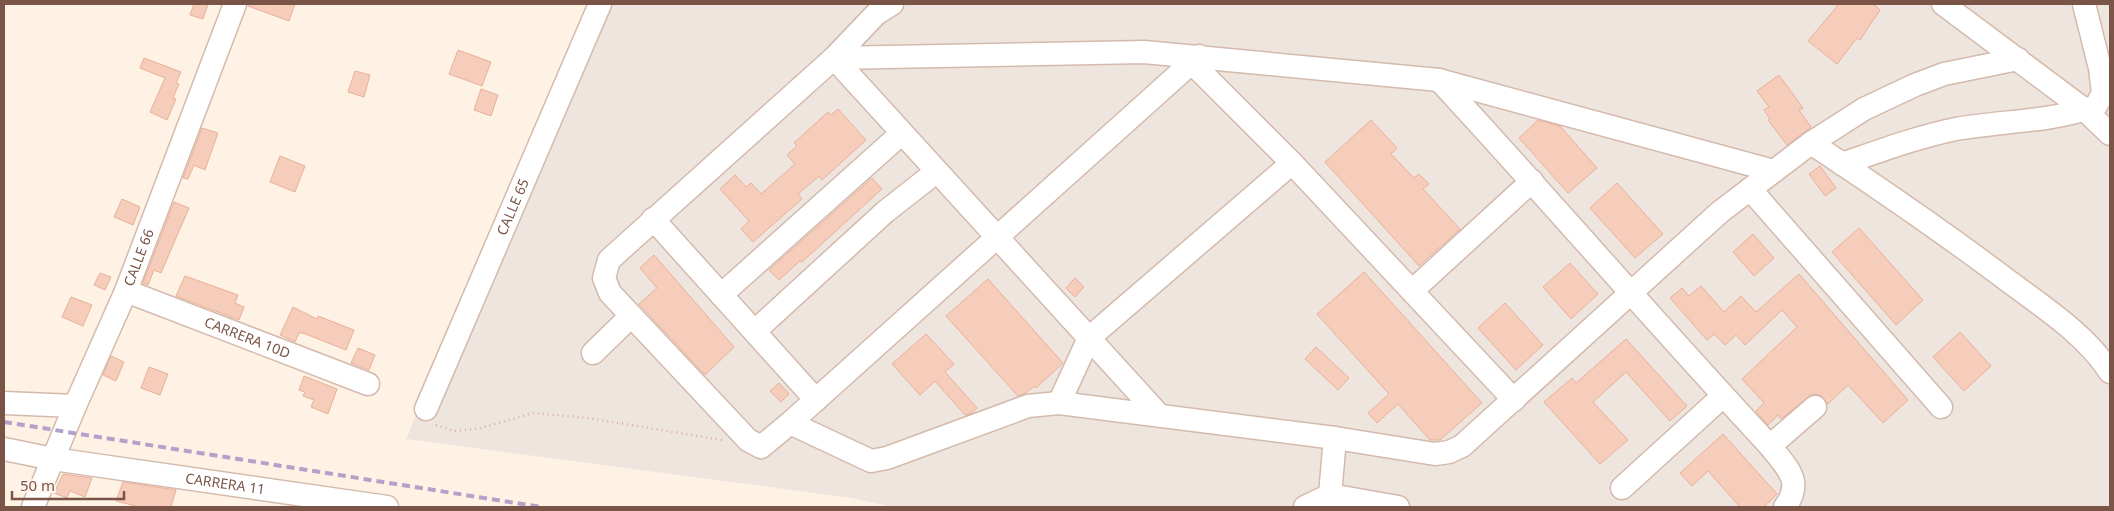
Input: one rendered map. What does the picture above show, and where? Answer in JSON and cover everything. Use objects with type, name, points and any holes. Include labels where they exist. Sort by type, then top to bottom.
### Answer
[{"type":"street","name":"CALLE 66","points":[[34,507],[74,406],[126,291],[235,4]]},
{"type":"street","name":"CALLE 65","points":[[426,409],[600,4]]},
{"type":"street","points":[[892,4],[876,14],[834,58],[609,260],[604,278],[610,293],[748,440],[760,447],[816,400],[1195,59]]},
{"type":"street","points":[[1943,4],[2084,110],[2110,134]]},
{"type":"street","points":[[1842,164],[1922,137],[1957,129],[2084,110],[2096,106],[2103,93],[2100,68],[2084,4]]},
{"type":"street","points":[[834,58],[1144,52],[1195,59],[1438,80],[1774,171]]},
{"type":"street","points":[[834,58],[1159,415]]},
{"type":"street","points":[[1195,59],[1514,400]]},
{"type":"street","points":[[790,423],[871,461],[887,458],[1028,406],[1058,403],[1335,438],[1435,454],[1449,452],[1462,446],[1514,400],[1720,212],[1811,143],[1864,109],[1914,85],[1944,74],[2018,59]]},
{"type":"street","points":[[1438,80],[1532,181],[1630,293],[1770,446],[1790,471],[1795,485],[1794,495],[1786,507]]},
{"type":"street","points":[[721,295],[902,133]]},
{"type":"street","points":[[1811,143],[1963,247],[2064,323],[2102,360],[2110,372]]},
{"type":"street","points":[[1058,403],[1089,338],[1292,163]]},
{"type":"street","points":[[755,331],[885,212],[936,172]]},
{"type":"street","points":[[1413,290],[1532,181]]},
{"type":"street","points":[[1750,189],[1941,407]]},
{"type":"street","points":[[653,219],[816,400]]},
{"type":"street","name":"CARRERA 10D","points":[[126,291],[368,384]]},
{"type":"street","points":[[593,353],[631,316]]},
{"type":"street","points":[[1622,488],[1723,396]]},
{"type":"street","points":[[4,403],[74,406]]},
{"type":"street","points":[[1770,446],[1815,406]]},
{"type":"street","points":[[1330,494],[1335,438]]},
{"type":"street","name":"CARRERA 11","points":[[4,449],[53,459],[387,507]]},
{"type":"street","points":[[1305,507],[1330,494],[1398,507]]},
{"type":"path","points":[[426,409],[425,417],[430,423],[454,431],[481,428],[532,413],[588,418],[722,440]]},
{"type":"shaded area","points":[[590,4],[2110,4],[2110,507],[893,507],[852,498],[406,439]]},
{"type":"building","points":[[194,4],[208,4],[203,19],[190,15]]},
{"type":"building","points":[[248,4],[295,4],[289,21],[248,6]]},
{"type":"building","points":[[1839,4],[1874,4],[1880,10],[1860,40],[1857,38],[1837,64],[1808,41]]},
{"type":"building","points":[[458,50],[491,62],[482,86],[449,74]]},
{"type":"building","points":[[144,58],[181,72],[176,83],[179,84],[173,98],[176,99],[167,120],[150,112],[165,78],[140,68]]},
{"type":"building","points":[[355,71],[370,75],[364,97],[348,92]]},
{"type":"building","points":[[1779,75],[1803,108],[1799,110],[1811,127],[1787,145],[1768,120],[1770,119],[1764,110],[1769,107],[1757,91]]},
{"type":"building","points":[[481,89],[498,95],[491,116],[474,110]]},
{"type":"building","points":[[838,109],[866,140],[822,180],[819,176],[798,194],[802,199],[753,242],[741,229],[749,221],[720,189],[735,175],[746,187],[751,183],[761,194],[795,164],[787,155],[797,146],[794,143],[828,112],[831,115]]},
{"type":"building","points":[[1371,120],[1397,148],[1391,154],[1414,178],[1419,174],[1429,184],[1423,189],[1460,229],[1419,266],[1325,162]]},
{"type":"building","points":[[1538,120],[1560,126],[1597,168],[1568,193],[1519,138]]},
{"type":"building","points":[[202,128],[218,133],[205,170],[194,165],[188,179],[183,178]]},
{"type":"building","points":[[280,156],[305,166],[295,192],[270,182]]},
{"type":"building","points":[[1820,166],[1836,188],[1825,196],[1809,174]]},
{"type":"building","points":[[872,178],[882,189],[802,262],[800,261],[779,280],[769,270]]},
{"type":"building","points":[[1617,183],[1663,234],[1635,258],[1590,208]]},
{"type":"building","points":[[122,199],[140,207],[133,225],[114,217]]},
{"type":"building","points":[[174,202],[189,208],[161,273],[154,270],[148,285],[143,283]]},
{"type":"building","points":[[1859,228],[1923,300],[1896,325],[1832,252]]},
{"type":"building","points":[[1753,234],[1774,258],[1754,276],[1733,252]]},
{"type":"building","points":[[654,255],[734,347],[705,375],[639,304],[657,288],[640,268]]},
{"type":"building","points":[[1570,263],[1598,294],[1571,319],[1543,287]]},
{"type":"building","points":[[1364,272],[1482,403],[1440,440],[1430,440],[1398,404],[1377,423],[1368,413],[1389,394],[1317,314]]},
{"type":"building","points":[[100,273],[111,277],[105,290],[94,285]]},
{"type":"building","points":[[1799,274],[1908,400],[1883,423],[1848,385],[1828,404],[1820,395],[1812,394],[1781,419],[1778,415],[1768,425],[1756,411],[1764,403],[1742,379],[1797,327],[1782,310],[1745,345],[1736,335],[1725,345],[1714,334],[1707,340],[1670,298],[1682,288],[1689,296],[1701,286],[1724,312],[1741,296],[1756,312]]},
{"type":"building","points":[[185,276],[238,295],[235,303],[244,307],[239,320],[176,296]]},
{"type":"building","points":[[1075,278],[1084,287],[1075,297],[1066,288]]},
{"type":"building","points":[[988,279],[1063,363],[1036,388],[1034,386],[1026,393],[1018,396],[946,316]]},
{"type":"building","points":[[71,297],[92,305],[83,326],[62,317]]},
{"type":"building","points":[[1505,303],[1543,345],[1516,370],[1478,328]]},
{"type":"building","points":[[293,307],[317,319],[318,316],[354,330],[346,350],[303,333],[299,333],[295,342],[280,335]]},
{"type":"building","points":[[1960,332],[1991,366],[1964,391],[1933,357]]},
{"type":"building","points":[[926,334],[954,364],[945,372],[977,408],[972,413],[965,415],[935,381],[920,395],[892,364]]},
{"type":"building","points":[[1626,339],[1687,406],[1670,421],[1626,372],[1593,402],[1628,440],[1600,464],[1544,402],[1572,378],[1576,383]]},
{"type":"building","points":[[1316,347],[1349,378],[1338,390],[1305,359]]},
{"type":"building","points":[[358,348],[375,355],[369,370],[351,363]]},
{"type":"building","points":[[111,356],[124,362],[116,381],[103,375]]},
{"type":"building","points":[[149,367],[168,374],[160,395],[141,388]]},
{"type":"building","points":[[304,376],[337,389],[328,414],[311,407],[314,400],[303,396],[305,392],[299,390]]},
{"type":"building","points":[[779,383],[789,394],[781,402],[770,391]]},
{"type":"building","points":[[1723,434],[1777,494],[1764,507],[1740,507],[1708,471],[1692,486],[1680,473]]},
{"type":"building","points":[[63,474],[92,478],[85,497],[70,491],[67,498],[54,493]]},
{"type":"building","points":[[123,482],[176,490],[171,507],[140,507],[116,501]]},
{"type":"railway","points":[[4,422],[541,507]]}]
